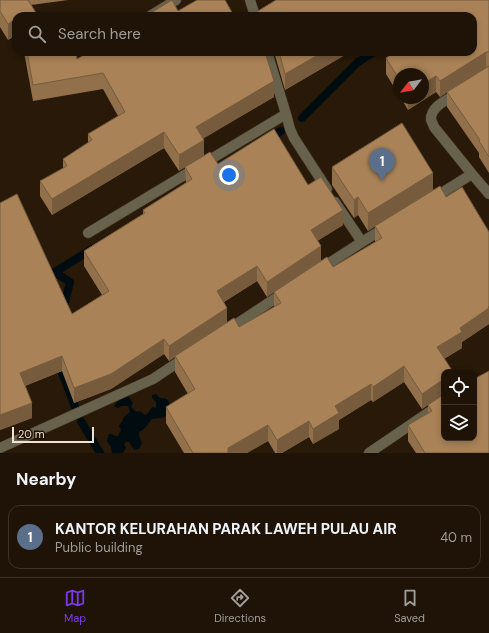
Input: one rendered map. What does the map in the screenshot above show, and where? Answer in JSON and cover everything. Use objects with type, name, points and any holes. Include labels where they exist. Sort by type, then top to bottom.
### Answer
[{"type":"street","points":[[156,12],[176,0]]},
{"type":"street","points":[[250,0],[257,12]]},
{"type":"street","points":[[268,56],[294,138],[362,242]]},
{"type":"street","points":[[464,89],[434,109],[431,120],[434,126],[489,194]]},
{"type":"street","points":[[88,233],[286,114]]},
{"type":"street","points":[[426,202],[472,174]]},
{"type":"street","points":[[310,276],[394,222]]},
{"type":"street","points":[[218,336],[290,289]]},
{"type":"street","points":[[0,448],[153,379],[192,353]]},
{"type":"street","points":[[369,453],[441,404]]},
{"type":"shaded area","points":[[156,394],[160,398],[167,399],[172,408],[168,414],[164,417],[152,419],[144,429],[139,432],[142,443],[139,449],[134,450],[129,442],[126,442],[124,444],[126,448],[123,453],[112,453],[111,447],[107,441],[109,434],[118,436],[121,430],[119,426],[123,418],[130,412],[128,406],[117,408],[114,406],[122,398],[128,396],[133,403],[131,406],[134,410],[137,412],[140,411],[145,415],[152,407],[156,408],[156,402],[152,398],[152,395]]},
{"type":"building","points":[[0,0],[28,0],[36,12],[12,12],[12,22],[8,24],[0,11]]},
{"type":"building","points":[[172,0],[178,11],[197,0],[225,0],[232,12],[152,12]]},
{"type":"building","points":[[276,0],[489,0],[489,52],[486,52],[440,81],[436,76],[429,80],[429,68],[393,68],[393,69],[386,58],[389,56],[477,56],[477,12],[256,12]]},
{"type":"building","points":[[28,56],[77,56],[77,59],[82,56],[266,56],[274,81],[196,127],[204,140],[179,155],[164,132],[52,199],[40,181],[67,166],[63,159],[92,140],[88,134],[125,112],[103,73],[33,85]]},
{"type":"building","points":[[280,56],[316,56],[285,74]]},
{"type":"building","points":[[489,66],[489,157],[479,141],[480,140],[447,92]]},
{"type":"building","points":[[402,123],[433,173],[368,213],[358,197],[354,200],[332,167]]},
{"type":"building","points":[[274,129],[308,185],[321,177],[343,210],[311,230],[321,246],[267,282],[257,266],[217,291],[227,308],[169,346],[164,339],[111,374],[74,388],[62,356],[20,373],[32,403],[0,415],[0,203],[17,194],[72,314],[109,291],[84,251],[145,213],[143,210],[192,179],[185,167],[210,152],[218,164]]},
{"type":"building","points":[[440,186],[446,197],[462,187],[489,232],[489,308],[460,328],[462,332],[437,347],[451,369],[441,369],[441,381],[422,394],[404,366],[373,387],[371,384],[335,406],[339,413],[313,429],[309,421],[277,440],[268,425],[228,448],[228,453],[193,453],[166,407],[195,389],[175,356],[234,318],[239,327],[281,303],[274,292],[327,257],[333,267],[382,238],[375,226]]},
{"type":"building","points":[[489,371],[489,453],[425,453],[408,425],[432,411],[428,405],[441,396],[441,441],[477,441],[477,377]]},
{"type":"waterway","points":[[302,118],[358,62],[368,56]]},
{"type":"waterway","points":[[268,139],[281,131]]},
{"type":"waterway","points":[[63,310],[70,282],[55,272],[92,249]]},
{"type":"waterway","points":[[58,362],[75,407]]},
{"type":"waterway","points":[[81,421],[100,453]]},
{"type":"place","name":"KANTOR KELURAHAN PARAK LAWEH PULAU AIR","points":[[382,181]]}]
